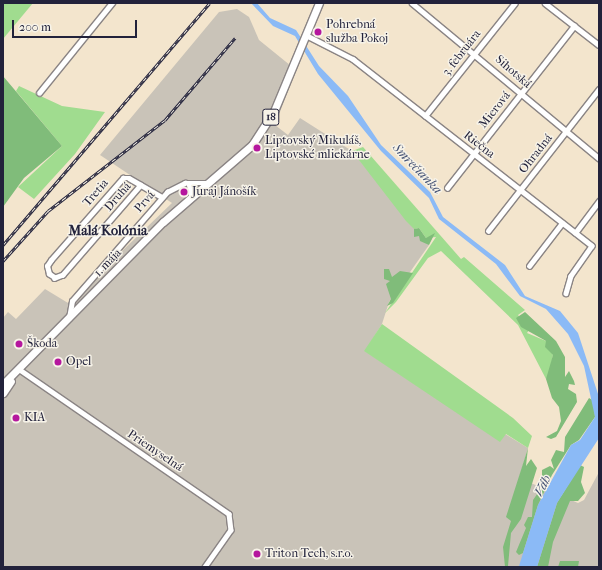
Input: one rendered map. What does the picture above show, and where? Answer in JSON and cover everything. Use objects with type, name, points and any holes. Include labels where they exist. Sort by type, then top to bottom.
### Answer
[{"type":"main road","name":"18","points":[[305,36],[319,3]]},
{"type":"main road","name":"1. mája","points":[[3,384],[192,197],[210,183],[260,134],[296,59],[305,36]]},
{"type":"main road","name":"1. mája","points":[[3,393],[19,369]]},
{"type":"street","points":[[39,93],[112,3]]},
{"type":"street","name":"Sihotská","points":[[412,3],[476,52],[599,158]]},
{"type":"street","name":"3. februára","points":[[425,116],[515,3]]},
{"type":"street","points":[[545,3],[599,45]]},
{"type":"street","name":"Mierová","points":[[447,188],[574,26]]},
{"type":"street","name":"Riečna","points":[[305,36],[353,59],[592,246],[572,273],[566,293]]},
{"type":"street","name":"Ohradná","points":[[488,231],[599,89]]},
{"type":"street","name":"Tretia","points":[[63,275],[55,278],[49,274],[46,266],[124,177],[141,185]]},
{"type":"street","points":[[189,182],[192,197]]},
{"type":"street","name":"Prvá","points":[[69,318],[72,301],[162,197],[172,188],[189,182],[210,183]]},
{"type":"street","points":[[141,185],[162,197]]},
{"type":"street","name":"Druhá","points":[[63,275],[141,185]]},
{"type":"street","points":[[575,233],[599,201]]},
{"type":"street","points":[[529,266],[562,223]]},
{"type":"street","name":"Priemyselná","points":[[19,369],[229,514],[231,530],[205,567]]},
{"type":"shaded area","points":[[237,9],[249,17],[259,40],[296,70],[275,125],[288,135],[300,118],[352,151],[429,245],[389,302],[382,324],[365,351],[500,441],[505,434],[528,448],[519,478],[578,503],[584,500],[599,472],[599,567],[3,567],[3,318],[8,312],[16,319],[45,289],[68,303],[172,203],[100,155],[219,12]]},
{"type":"green space","points":[[3,3],[33,3],[3,39]]},
{"type":"green space","points":[[3,76],[62,146],[24,178],[3,207]]},
{"type":"green space","points":[[19,86],[62,106],[105,112],[75,154],[34,199],[18,187],[62,146],[16,91]]},
{"type":"green space","points":[[363,147],[461,259],[464,257],[525,310],[518,315],[529,330],[527,333],[546,341],[553,355],[549,376],[546,379],[518,325],[441,251],[428,258],[396,302],[385,313],[436,237],[426,238],[419,228],[414,229],[406,221],[352,151]]},
{"type":"green space","points":[[419,228],[426,238],[435,233],[429,245],[420,241],[419,236],[414,237],[414,229]]},
{"type":"green space","points":[[384,269],[389,269],[392,277],[400,271],[413,273],[393,303],[387,306],[391,299],[386,284],[390,281],[384,279]]},
{"type":"green space","points":[[525,312],[556,341],[565,357],[565,377],[569,371],[575,385],[569,384],[568,389],[576,394],[577,402],[556,437],[551,439],[546,437],[557,431],[561,421],[559,407],[552,398],[546,379],[553,355],[545,347],[546,341],[521,327],[516,318]]},
{"type":"green space","points":[[382,324],[513,418],[532,436],[528,448],[506,434],[500,442],[364,351]]},
{"type":"green space","points":[[589,398],[594,401],[595,417],[579,440],[571,445],[552,475],[538,505],[523,553],[519,555],[516,552],[526,528],[524,525],[528,517],[532,517],[533,500],[542,487],[542,470],[550,466],[554,469],[551,460],[556,450],[564,452],[565,437]]},
{"type":"green space","points":[[528,448],[526,466],[531,459],[537,468],[521,519],[511,533],[508,566],[505,567],[503,547],[511,521],[506,517]]},
{"type":"green space","points":[[580,465],[584,467],[581,482],[585,493],[578,501],[570,501],[553,542],[548,567],[537,567],[557,503]]},
{"type":"green space","points":[[560,561],[579,561],[578,567],[558,567]]},
{"type":"water","points":[[251,3],[257,3],[270,18],[296,30],[319,66],[348,96],[381,145],[430,192],[443,217],[505,265],[525,296],[560,311],[578,333],[599,397],[599,438],[557,503],[537,567],[519,566],[538,505],[571,445],[580,440],[595,417],[584,366],[568,334],[546,309],[520,296],[496,264],[439,219],[429,198],[381,151],[318,74],[295,36],[273,26]]},
{"type":"railway","points":[[3,245],[210,3]]},
{"type":"railway","points":[[3,261],[48,211],[165,120],[235,38]]},
{"type":"place","name":"Pohrebná služba Pokoj","points":[[318,32]]},
{"type":"place","name":"Liptovský Mikuláš, Liptovské mliekárne","points":[[257,148]]},
{"type":"place","name":"Juraj Jánošík","points":[[184,192]]},
{"type":"place","name":"Škoda","points":[[19,344]]},
{"type":"place","name":"Opel","points":[[58,362]]},
{"type":"place","name":"KIA","points":[[16,418]]},
{"type":"place","name":"Triton Tech, s.r.o.","points":[[257,554]]},
{"type":"district","name":"Malá Kolónia","points":[[108,231]]},
{"type":"water label","name":"Smrečianka","points":[[417,169]]},
{"type":"water label","name":"Váh","points":[[543,486]]}]
